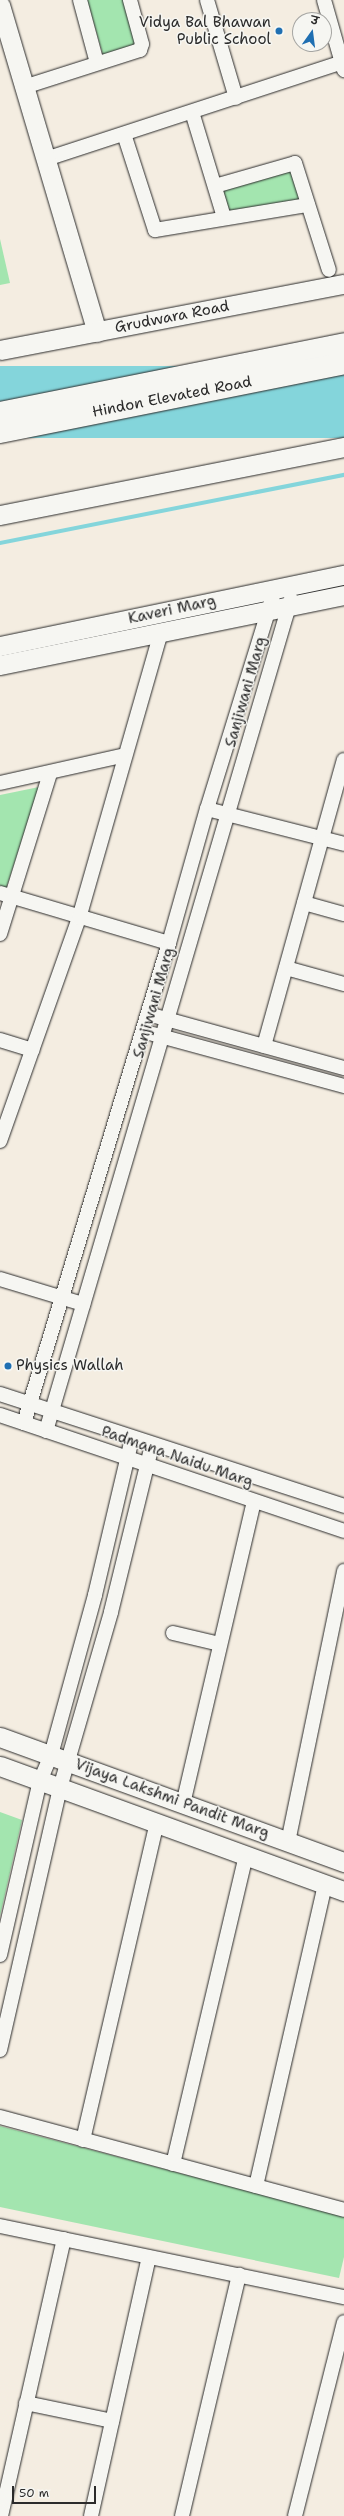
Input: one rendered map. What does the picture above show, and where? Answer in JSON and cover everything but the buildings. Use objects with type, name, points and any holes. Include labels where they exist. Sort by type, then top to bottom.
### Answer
[{"type":"highway","name":"Hindon Elevated Road","points":[[0,413],[344,344]]},
{"type":"highway","name":"Hindon Elevated Road","points":[[0,432],[344,363]]},
{"type":"street","points":[[80,0],[97,63]]},
{"type":"street","points":[[24,87],[141,49],[142,44],[130,0]]},
{"type":"street","points":[[207,0],[236,98]]},
{"type":"street","points":[[46,159],[236,98],[343,66],[324,0]]},
{"type":"street","points":[[0,5],[97,332]]},
{"type":"street","points":[[192,112],[224,217]]},
{"type":"street","points":[[124,134],[155,230],[224,217],[308,205]]},
{"type":"street","points":[[215,186],[294,162],[329,270]]},
{"type":"street","name":"Grudwara Road","points":[[0,350],[344,284]]},
{"type":"street","points":[[0,516],[344,447]]},
{"type":"street","name":"Kaveri Marg","points":[[0,646],[344,575]]},
{"type":"street","name":"Sanjiwani Marg","points":[[46,1430],[295,585]]},
{"type":"street","name":"Sanjiwani Marg","points":[[24,1423],[148,1014],[206,809],[275,589]]},
{"type":"street","name":"Kaveri Marg","points":[[0,665],[344,595]]},
{"type":"street","points":[[0,1141],[6,1110],[33,1050],[79,918],[161,632]]},
{"type":"street","points":[[0,783],[125,755]]},
{"type":"street","points":[[264,1046],[322,839],[342,776],[344,760]]},
{"type":"street","points":[[0,934],[5,895],[50,773]]},
{"type":"street","points":[[206,809],[227,816],[344,844]]},
{"type":"street","points":[[5,895],[79,918],[169,943]]},
{"type":"street","points":[[304,903],[344,914]]},
{"type":"street","points":[[286,968],[344,984]]},
{"type":"street","points":[[148,1014],[344,1068]]},
{"type":"street","points":[[142,1031],[344,1086]]},
{"type":"street","points":[[0,1040],[33,1050]]},
{"type":"street","points":[[0,1279],[83,1304]]},
{"type":"street","name":"Padmana Naidu Marg","points":[[0,1394],[152,1445],[344,1506]]},
{"type":"street","name":"Padmana Naidu Marg","points":[[0,1415],[344,1531]]},
{"type":"street","points":[[0,2050],[60,1788],[60,1758],[95,1595],[132,1438]]},
{"type":"street","points":[[0,1955],[40,1781],[60,1758],[111,1612],[152,1445]]},
{"type":"street","points":[[184,1804],[254,1501]]},
{"type":"street","points":[[288,1842],[344,1571]]},
{"type":"street","points":[[173,1633],[220,1644]]},
{"type":"street","name":"Vijaya Lakshmi Pandit Marg","points":[[0,1737],[344,1862]]},
{"type":"street","name":"Vijaya Lakshmi Pandit Marg","points":[[0,1766],[344,1891]]},
{"type":"street","points":[[83,2140],[157,1823]]},
{"type":"street","points":[[173,2164],[246,1855]]},
{"type":"street","points":[[256,2186],[325,1884]]},
{"type":"street","points":[[0,2118],[344,2210]]},
{"type":"street","points":[[0,2226],[344,2297]]},
{"type":"street","points":[[1,2516],[64,2239]]},
{"type":"street","points":[[91,2516],[150,2257]]},
{"type":"street","points":[[182,2516],[239,2275]]},
{"type":"street","points":[[295,2516],[344,2322]]},
{"type":"street","points":[[26,2403],[112,2421]]},
{"type":"green space","points":[[87,0],[125,0],[138,45],[103,55]]},
{"type":"green space","points":[[292,168],[302,200],[230,213],[222,188]]},
{"type":"green space","points":[[0,239],[10,283],[0,285]]},
{"type":"green space","points":[[39,787],[6,889],[0,887],[0,795]]},
{"type":"green space","points":[[0,1812],[22,1820],[0,1916]]},
{"type":"green space","points":[[0,2126],[344,2216],[344,2257],[339,2278],[0,2207]]},
{"type":"water","points":[[0,366],[344,366],[344,438],[0,438]]},
{"type":"waterway","points":[[0,543],[344,475]]},
{"type":"place","name":"Vidya Bal Bhawan Public School","points":[[279,31]]},
{"type":"place","name":"Physics Wallah","points":[[8,1366]]}]
